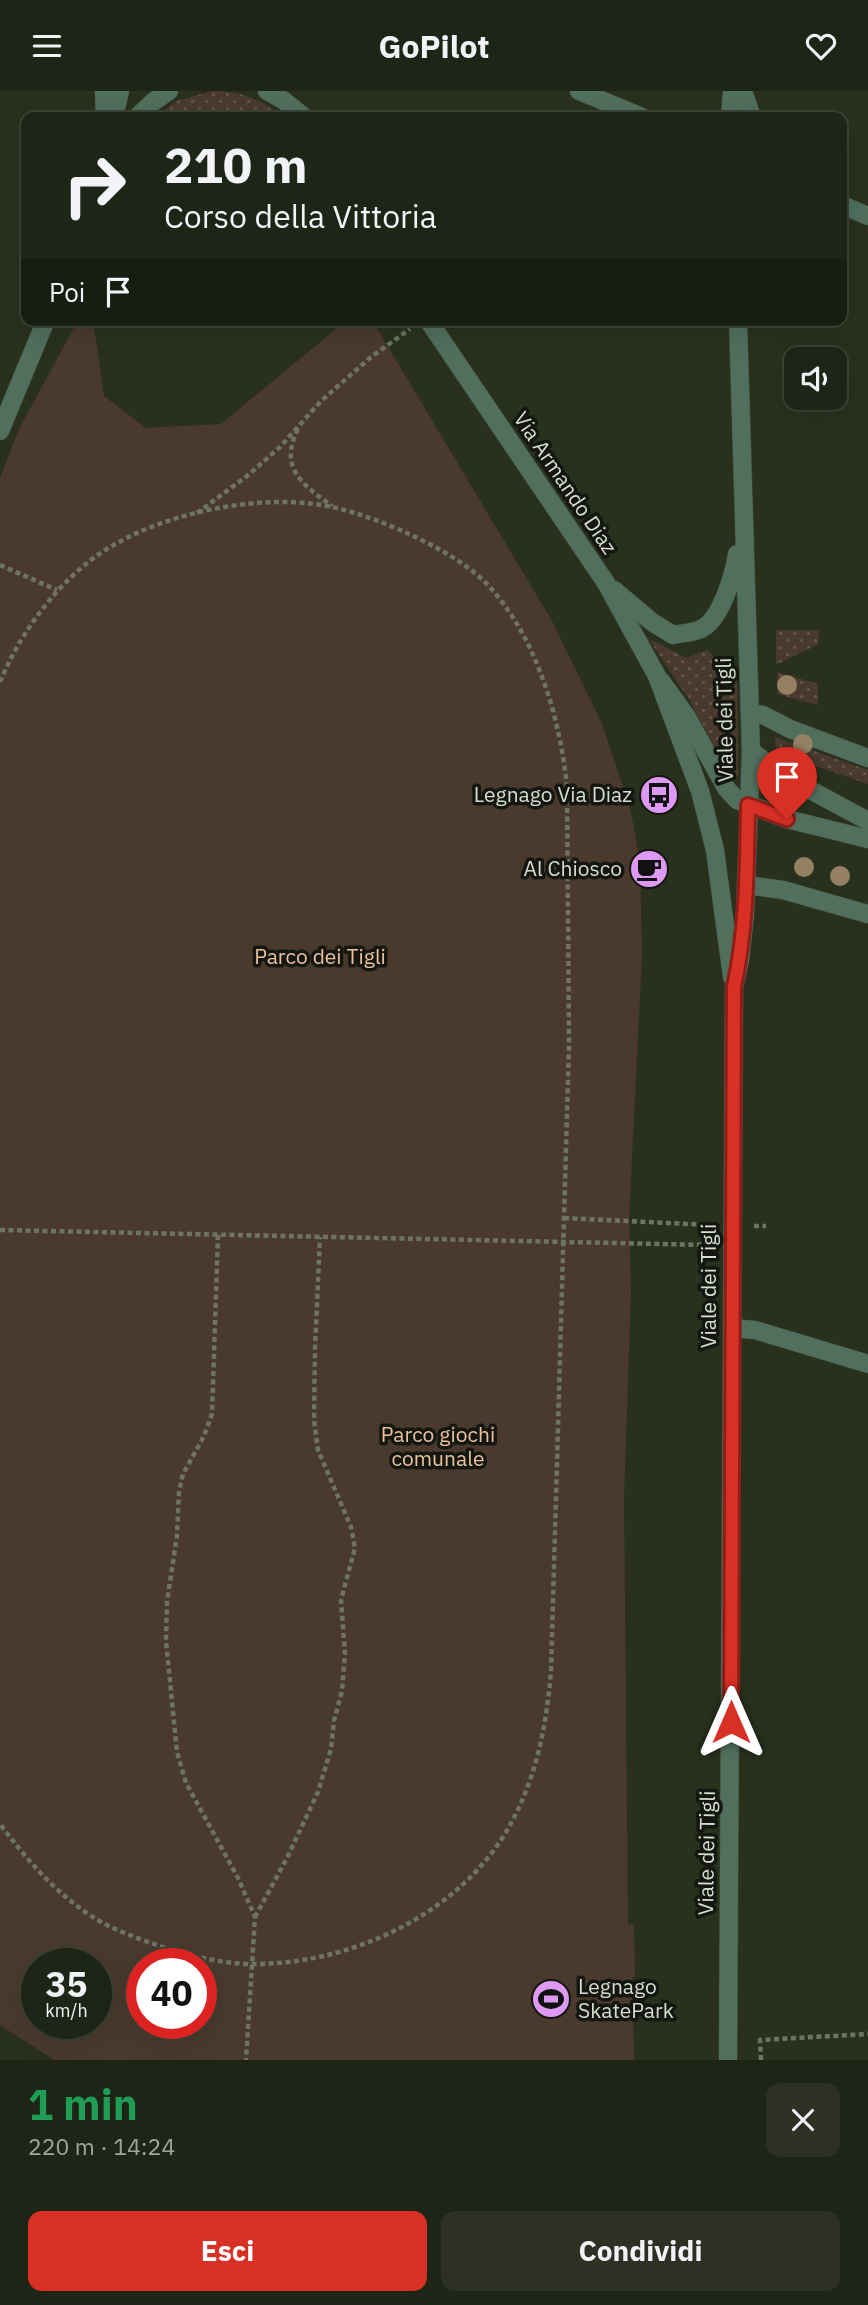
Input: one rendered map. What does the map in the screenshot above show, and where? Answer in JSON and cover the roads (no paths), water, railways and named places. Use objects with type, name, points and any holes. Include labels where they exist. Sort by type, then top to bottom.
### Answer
[{"type":"street","points":[[104,91],[105,112]]},
{"type":"street","points":[[115,112],[120,91]]},
{"type":"street","points":[[143,112],[169,91]]},
{"type":"street","points":[[268,91],[297,112]]},
{"type":"street","points":[[288,91],[301,112]]},
{"type":"street","points":[[579,91],[630,112]]},
{"type":"street","points":[[730,112],[732,91]]},
{"type":"street","points":[[743,91],[750,112]]},
{"type":"street","points":[[847,207],[868,216]]},
{"type":"street","points":[[0,431],[44,326]]},
{"type":"street","name":"Via Armando Diaz","points":[[421,326],[606,583],[657,676],[687,717],[726,788],[737,800],[748,805]]},
{"type":"street","name":"Viale dei Tigli","points":[[728,2060],[734,987],[741,949],[746,885],[751,751],[737,326]]},
{"type":"street","name":"Viale dei Tigli","points":[[606,583],[652,622],[673,635],[699,630],[712,619],[726,595],[735,569],[742,513]]},
{"type":"street","name":"Via Armando Diaz","points":[[657,676],[700,791],[715,850],[734,987]]},
{"type":"street","points":[[750,713],[763,715],[790,729],[868,758]]},
{"type":"street","points":[[751,751],[788,778],[868,821]]},
{"type":"street","points":[[748,805],[787,819],[868,839]]},
{"type":"street","points":[[746,885],[783,890],[868,913]]},
{"type":"street","points":[[733,1328],[755,1330],[868,1364]]},
{"type":"place","name":"Legnago Via Diaz","points":[[659,795]]},
{"type":"place","name":"Al Chiosco","points":[[649,869]]},
{"type":"place","name":"Legnago SkatePark","points":[[551,1999]]},
{"type":"park label","name":"Parco dei Tigli","points":[[320,957]]},
{"type":"park label","name":"Parco giochi comunale","points":[[438,1447]]}]
